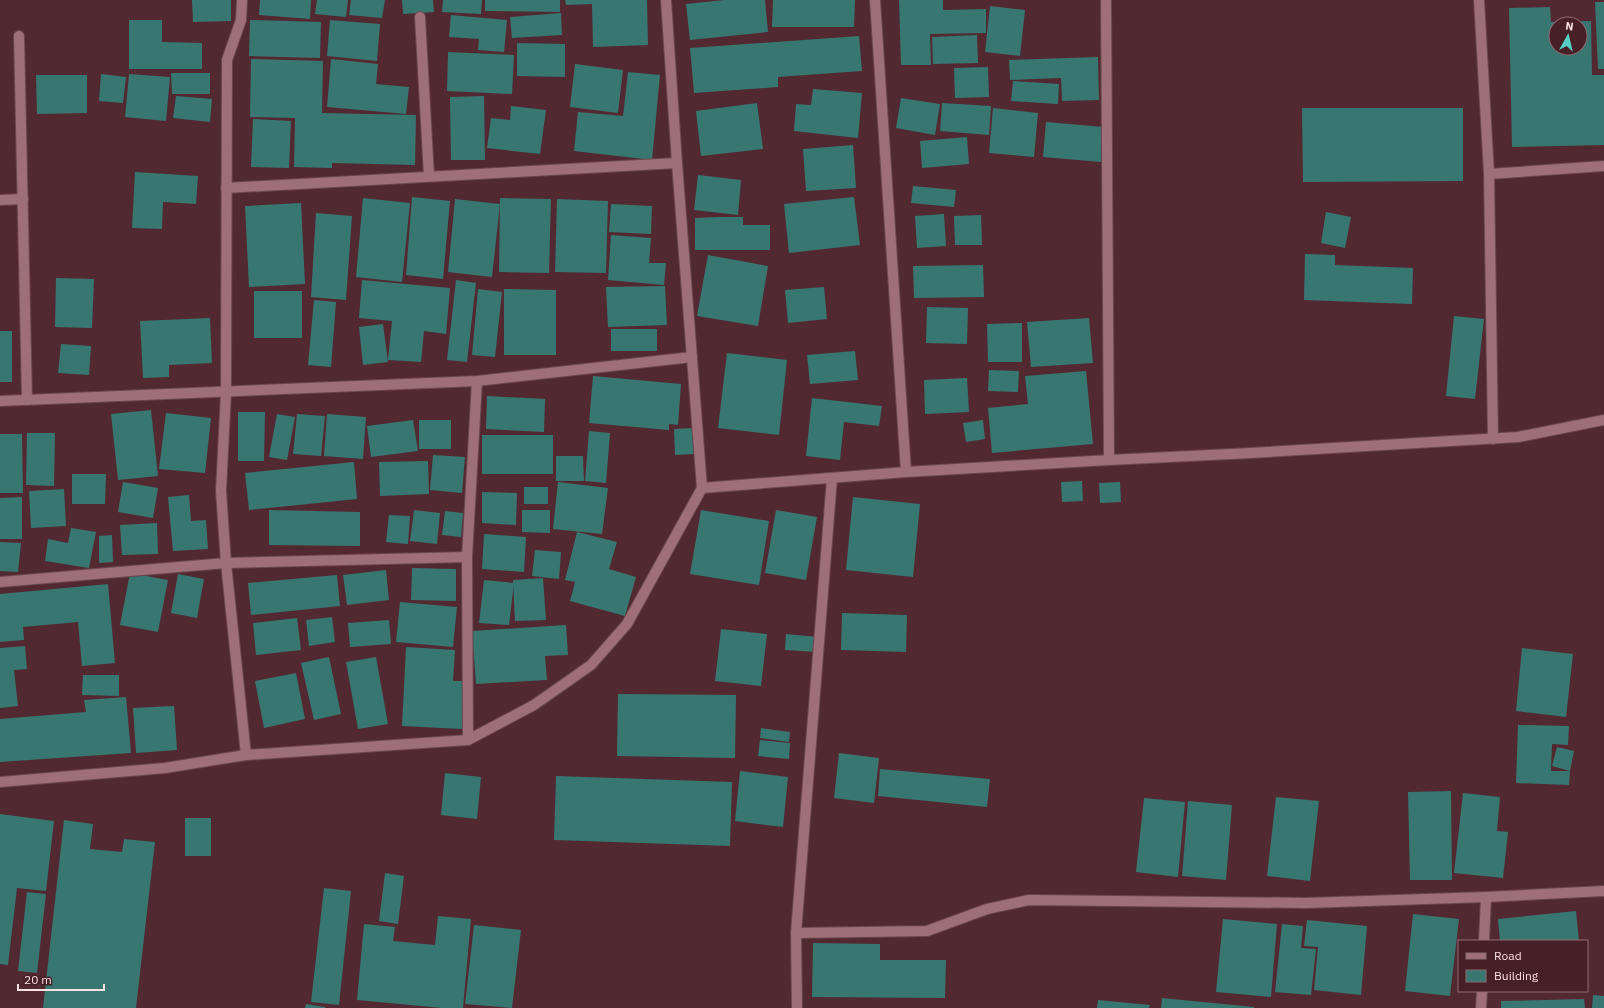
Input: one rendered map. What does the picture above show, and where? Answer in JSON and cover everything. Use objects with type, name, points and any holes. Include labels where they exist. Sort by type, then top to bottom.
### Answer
[{"type":"street","points":[[242,0],[242,20],[227,60],[226,392],[221,491],[226,563],[246,754]]},
{"type":"street","points":[[0,782],[165,768],[246,754],[468,740],[534,705],[591,665],[628,624],[702,488],[666,0]]},
{"type":"street","points":[[875,0],[906,472]]},
{"type":"street","points":[[1106,0],[1109,460]]},
{"type":"street","points":[[1478,0],[1489,174],[1493,439]]},
{"type":"street","points":[[420,17],[430,176]]},
{"type":"street","points":[[19,36],[27,400]]},
{"type":"street","points":[[226,188],[677,163]]},
{"type":"street","points":[[1489,174],[1604,166]]},
{"type":"street","points":[[0,200],[23,199]]},
{"type":"street","points":[[0,401],[477,381],[692,357]]},
{"type":"street","points":[[468,740],[467,557],[477,381]]},
{"type":"street","points":[[702,488],[906,472],[1493,439],[1518,437],[1604,420]]},
{"type":"street","points":[[797,1008],[796,933],[832,478]]},
{"type":"street","points":[[0,582],[226,563],[467,557]]},
{"type":"street","points":[[796,933],[927,931],[987,909],[1029,900],[1306,902],[1486,897],[1604,891]]},
{"type":"street","points":[[1484,940],[1486,897]]},
{"type":"street","points":[[1481,1008],[1482,992]]},
{"type":"building","points":[[192,0],[231,0],[231,21],[193,22]]},
{"type":"building","points":[[260,0],[311,0],[310,19],[259,15]]},
{"type":"building","points":[[317,0],[348,0],[346,17],[315,14]]},
{"type":"building","points":[[351,0],[385,0],[382,18],[349,15]]},
{"type":"building","points":[[402,0],[433,0],[434,12],[403,14]]},
{"type":"building","points":[[443,0],[482,0],[481,14],[442,12]]},
{"type":"building","points":[[485,0],[560,0],[560,12],[485,11]]},
{"type":"building","points":[[565,0],[647,0],[648,45],[593,47],[592,4],[566,5]]},
{"type":"building","points":[[724,0],[765,0],[768,32],[690,40],[686,4]]},
{"type":"building","points":[[773,0],[855,0],[854,27],[772,27]]},
{"type":"building","points":[[899,0],[943,0],[943,10],[986,9],[986,33],[930,34],[931,65],[901,65]]},
{"type":"building","points":[[1595,2],[1604,2],[1604,69],[1598,69]]},
{"type":"building","points":[[990,6],[1025,10],[1020,56],[985,52]]},
{"type":"building","points":[[1550,7],[1551,16],[1548,16],[1548,56],[1588,56],[1588,21],[1591,21],[1592,75],[1604,75],[1604,145],[1512,147],[1509,8]]},
{"type":"building","points":[[561,13],[562,35],[512,38],[510,17]]},
{"type":"building","points":[[451,15],[507,20],[504,52],[478,50],[479,39],[449,37]]},
{"type":"building","points":[[129,20],[162,20],[162,42],[202,43],[202,69],[129,69]]},
{"type":"building","points":[[250,20],[321,22],[320,58],[249,56]]},
{"type":"building","points":[[330,20],[380,24],[377,61],[327,56]]},
{"type":"building","points":[[977,35],[978,63],[933,64],[932,37]]},
{"type":"building","points":[[859,36],[862,71],[778,77],[778,87],[694,93],[690,48]]},
{"type":"building","points":[[517,43],[565,44],[565,77],[517,76]]},
{"type":"building","points":[[448,52],[514,55],[512,94],[447,91]]},
{"type":"building","points":[[1098,57],[1099,100],[1062,101],[1061,78],[1010,80],[1009,60]]},
{"type":"building","points":[[251,59],[323,61],[322,113],[416,115],[415,165],[332,163],[332,168],[294,167],[295,118],[250,117]]},
{"type":"building","points":[[331,59],[378,64],[376,84],[409,87],[406,114],[327,107]]},
{"type":"building","points":[[575,64],[623,70],[618,113],[570,107]]},
{"type":"building","points":[[988,67],[989,97],[955,98],[954,68]]},
{"type":"building","points":[[628,72],[660,75],[652,160],[574,151],[578,112],[623,116]]},
{"type":"building","points":[[171,73],[210,73],[210,94],[172,94]]},
{"type":"building","points":[[101,74],[126,77],[123,103],[99,101]]},
{"type":"building","points":[[129,74],[170,77],[166,121],[125,117]]},
{"type":"building","points":[[36,75],[87,75],[87,113],[37,114]]},
{"type":"building","points":[[1013,81],[1059,84],[1058,104],[1011,101]]},
{"type":"building","points":[[813,89],[862,93],[858,138],[794,131],[796,104],[811,105]]},
{"type":"building","points":[[176,96],[212,99],[210,122],[173,118]]},
{"type":"building","points":[[484,96],[485,160],[451,160],[450,97]]},
{"type":"building","points":[[901,98],[940,104],[935,135],[896,128]]},
{"type":"building","points":[[757,103],[763,149],[701,156],[696,111]]},
{"type":"building","points":[[942,103],[991,106],[989,135],[940,131]]},
{"type":"building","points":[[511,106],[546,110],[540,154],[487,148],[491,118],[510,120]]},
{"type":"building","points":[[993,108],[1038,113],[1034,157],[989,153]]},
{"type":"building","points":[[1302,108],[1463,108],[1463,181],[1303,182]]},
{"type":"building","points":[[253,119],[291,121],[289,168],[251,167]]},
{"type":"building","points":[[1046,122],[1104,127],[1101,162],[1043,157]]},
{"type":"building","points":[[967,137],[969,164],[922,168],[920,141]]},
{"type":"building","points":[[853,145],[856,188],[806,191],[803,149]]},
{"type":"building","points":[[135,172],[198,176],[196,204],[163,202],[162,229],[132,228]]},
{"type":"building","points":[[698,175],[741,180],[738,215],[694,210]]},
{"type":"building","points":[[913,186],[956,190],[954,207],[911,203]]},
{"type":"building","points":[[412,197],[450,201],[443,279],[406,275]]},
{"type":"building","points":[[854,197],[860,245],[789,253],[784,204]]},
{"type":"building","points":[[363,198],[410,203],[402,282],[356,277]]},
{"type":"building","points":[[500,198],[551,199],[549,273],[499,272]]},
{"type":"building","points":[[455,199],[500,204],[492,277],[448,272]]},
{"type":"building","points":[[557,199],[608,201],[606,273],[555,272]]},
{"type":"building","points":[[301,203],[305,284],[249,287],[245,206]]},
{"type":"building","points":[[611,204],[652,206],[651,234],[609,232]]},
{"type":"building","points":[[1326,212],[1351,217],[1345,248],[1321,243]]},
{"type":"building","points":[[316,213],[352,216],[346,300],[311,297]]},
{"type":"building","points":[[944,214],[946,246],[917,248],[915,216]]},
{"type":"building","points":[[981,215],[982,245],[955,245],[954,216]]},
{"type":"building","points":[[743,217],[743,225],[770,225],[770,250],[695,250],[695,218]]},
{"type":"building","points":[[611,235],[651,238],[649,263],[666,263],[664,285],[608,280]]},
{"type":"building","points":[[1305,254],[1335,255],[1335,265],[1413,268],[1412,304],[1304,300]]},
{"type":"building","points":[[708,255],[768,266],[758,326],[697,316]]},
{"type":"building","points":[[983,265],[984,297],[914,298],[913,266]]},
{"type":"building","points":[[56,278],[94,279],[92,328],[55,327]]},
{"type":"building","points":[[362,280],[450,288],[446,334],[424,331],[421,362],[388,360],[392,321],[359,318]]},
{"type":"building","points":[[456,280],[476,283],[467,362],[447,360]]},
{"type":"building","points":[[665,286],[667,325],[608,327],[606,287]]},
{"type":"building","points":[[824,287],[827,319],[788,323],[785,290]]},
{"type":"building","points":[[478,289],[502,292],[495,357],[472,355]]},
{"type":"building","points":[[504,289],[556,290],[556,355],[504,355]]},
{"type":"building","points":[[254,291],[302,291],[302,338],[254,338]]},
{"type":"building","points":[[314,300],[336,302],[331,367],[308,365]]},
{"type":"building","points":[[927,307],[968,308],[967,344],[926,343]]},
{"type":"building","points":[[1454,316],[1484,319],[1475,399],[1446,396]]},
{"type":"building","points":[[210,318],[212,363],[169,365],[169,377],[143,378],[140,321]]},
{"type":"building","points":[[1089,318],[1093,363],[1031,367],[1027,322]]},
{"type":"building","points":[[1022,323],[1022,362],[988,362],[987,324]]},
{"type":"building","points":[[383,324],[388,362],[363,365],[359,327]]},
{"type":"building","points":[[611,329],[657,329],[657,351],[611,351]]},
{"type":"building","points":[[0,331],[12,331],[12,382],[0,382]]},
{"type":"building","points":[[61,344],[91,346],[89,375],[58,373]]},
{"type":"building","points":[[855,351],[858,380],[810,384],[807,355]]},
{"type":"building","points":[[727,353],[787,360],[779,435],[718,428]]},
{"type":"building","points":[[989,370],[1019,371],[1018,392],[988,391]]},
{"type":"building","points":[[1086,371],[1093,444],[992,453],[988,408],[1028,404],[1025,376]]},
{"type":"building","points":[[593,376],[681,384],[678,425],[669,424],[669,430],[589,423]]},
{"type":"building","points":[[967,378],[969,412],[925,414],[924,380]]},
{"type":"building","points":[[487,396],[545,399],[544,432],[486,429]]},
{"type":"building","points":[[812,398],[882,406],[879,426],[844,422],[840,460],[806,456]]},
{"type":"building","points":[[151,410],[158,476],[118,480],[111,414]]},
{"type":"building","points":[[238,412],[265,412],[264,461],[238,461]]},
{"type":"building","points":[[166,413],[211,418],[205,473],[159,469]]},
{"type":"building","points":[[277,414],[295,417],[287,460],[269,457]]},
{"type":"building","points":[[297,414],[325,416],[321,456],[293,454]]},
{"type":"building","points":[[327,414],[366,417],[363,459],[324,456]]},
{"type":"building","points":[[413,420],[418,451],[371,457],[367,426]]},
{"type":"building","points":[[419,420],[451,420],[451,449],[419,449]]},
{"type":"building","points":[[983,420],[985,439],[966,442],[963,423]]},
{"type":"building","points":[[693,428],[694,454],[675,455],[674,429]]},
{"type":"building","points":[[589,431],[610,433],[606,483],[585,481]]},
{"type":"building","points":[[27,433],[55,433],[54,486],[26,485]]},
{"type":"building","points":[[0,434],[22,434],[23,493],[0,493]]},
{"type":"building","points":[[482,435],[553,435],[553,474],[482,474]]},
{"type":"building","points":[[433,455],[465,457],[462,493],[430,490]]},
{"type":"building","points":[[556,456],[583,456],[584,481],[556,481]]},
{"type":"building","points":[[428,461],[429,494],[380,496],[379,462]]},
{"type":"building","points":[[354,462],[357,499],[249,510],[245,473]]},
{"type":"building","points":[[72,474],[106,474],[105,504],[72,504]]},
{"type":"building","points":[[1082,481],[1083,501],[1062,502],[1061,482]]},
{"type":"building","points":[[123,482],[158,488],[153,518],[118,512]]},
{"type":"building","points":[[558,482],[608,488],[602,534],[553,529]]},
{"type":"building","points":[[1120,482],[1121,502],[1100,503],[1099,483]]},
{"type":"building","points":[[524,487],[548,487],[548,504],[524,504]]},
{"type":"building","points":[[64,489],[66,526],[31,528],[29,491]]},
{"type":"building","points":[[482,492],[517,493],[516,525],[482,523]]},
{"type":"building","points":[[189,495],[191,521],[206,520],[208,549],[173,551],[168,497]]},
{"type":"building","points":[[22,497],[22,539],[0,539],[0,498]]},
{"type":"building","points":[[853,497],[920,504],[913,577],[846,570]]},
{"type":"building","points":[[269,510],[360,512],[360,546],[269,545]]},
{"type":"building","points":[[414,510],[440,513],[437,544],[410,541]]},
{"type":"building","points":[[522,510],[550,510],[550,533],[522,532]]},
{"type":"building","points":[[701,510],[769,521],[759,585],[690,574]]},
{"type":"building","points":[[776,510],[817,517],[806,580],[765,573]]},
{"type":"building","points":[[445,511],[463,513],[461,537],[442,535]]},
{"type":"building","points":[[389,515],[410,516],[408,544],[386,542]]},
{"type":"building","points":[[157,523],[158,554],[122,555],[120,525]]},
{"type":"building","points":[[71,528],[96,532],[89,568],[45,561],[48,539],[68,543]]},
{"type":"building","points":[[577,532],[617,542],[609,569],[636,577],[625,616],[570,601],[575,582],[565,580]]},
{"type":"building","points":[[484,534],[526,537],[524,572],[482,569]]},
{"type":"building","points":[[112,535],[113,562],[99,563],[99,536]]},
{"type":"building","points":[[0,542],[21,543],[18,572],[0,571]]},
{"type":"building","points":[[535,550],[561,552],[559,579],[532,576]]},
{"type":"building","points":[[412,568],[456,569],[456,601],[411,600]]},
{"type":"building","points":[[386,570],[389,600],[347,605],[343,575]]},
{"type":"building","points":[[130,573],[168,580],[158,632],[120,625]]},
{"type":"building","points":[[178,574],[204,579],[197,618],[171,613]]},
{"type":"building","points":[[337,575],[340,606],[251,615],[248,583]]},
{"type":"building","points":[[543,578],[546,620],[515,621],[513,580]]},
{"type":"building","points":[[484,580],[514,583],[509,625],[479,623]]},
{"type":"building","points":[[108,584],[115,663],[82,666],[78,622],[23,627],[24,640],[0,642],[0,594]]},
{"type":"building","points":[[400,602],[457,607],[453,647],[396,642]]},
{"type":"building","points":[[842,613],[907,615],[906,652],[841,650]]},
{"type":"building","points":[[332,617],[335,642],[309,646],[306,620]]},
{"type":"building","points":[[297,618],[301,650],[256,655],[253,623]]},
{"type":"building","points":[[389,620],[391,644],[350,647],[348,623]]},
{"type":"building","points":[[566,625],[568,655],[545,656],[547,680],[476,684],[472,631]]},
{"type":"building","points":[[721,629],[767,634],[761,686],[715,681]]},
{"type":"building","points":[[786,634],[818,637],[817,652],[785,650]]},
{"type":"building","points":[[25,646],[27,669],[14,670],[18,706],[0,708],[0,648]]},
{"type":"building","points":[[406,647],[455,650],[453,681],[464,681],[462,729],[402,726]]},
{"type":"building","points":[[1522,648],[1573,654],[1566,717],[1516,711]]},
{"type":"building","points":[[329,657],[341,714],[314,720],[301,663]]},
{"type":"building","points":[[376,657],[388,724],[358,729],[346,662]]},
{"type":"building","points":[[296,673],[305,719],[264,728],[255,681]]},
{"type":"building","points":[[83,675],[119,675],[119,696],[82,695]]},
{"type":"building","points":[[618,694],[736,695],[735,758],[617,756]]},
{"type":"building","points":[[126,697],[131,753],[0,762],[0,719],[86,712],[84,700]]},
{"type":"building","points":[[174,706],[177,750],[136,753],[133,708]]},
{"type":"building","points":[[1518,725],[1569,726],[1568,745],[1552,744],[1551,771],[1570,771],[1569,785],[1516,783]]},
{"type":"building","points":[[761,728],[790,732],[789,742],[760,738]]},
{"type":"building","points":[[760,740],[790,743],[789,759],[758,756]]},
{"type":"building","points":[[1557,747],[1574,751],[1570,771],[1552,766]]},
{"type":"building","points":[[839,753],[879,758],[874,803],[834,798]]},
{"type":"building","points":[[880,769],[990,779],[987,807],[878,796]]},
{"type":"building","points":[[740,771],[788,777],[783,827],[735,821]]},
{"type":"building","points":[[445,773],[481,777],[477,819],[441,815]]},
{"type":"building","points":[[556,776],[732,782],[730,846],[554,840]]},
{"type":"building","points":[[1451,791],[1452,880],[1410,880],[1408,792]]},
{"type":"building","points":[[1463,793],[1500,797],[1497,831],[1508,832],[1503,878],[1454,873]]},
{"type":"building","points":[[1276,797],[1319,801],[1310,881],[1267,876]]},
{"type":"building","points":[[1144,798],[1185,802],[1178,877],[1136,872]]},
{"type":"building","points":[[1188,801],[1232,805],[1226,880],[1182,876]]},
{"type":"building","points":[[0,814],[54,821],[46,891],[17,888],[8,965],[0,964]]},
{"type":"building","points":[[185,818],[211,818],[211,856],[185,856]]},
{"type":"building","points":[[64,820],[93,824],[90,849],[122,852],[124,839],[155,842],[136,1008],[43,1008]]},
{"type":"building","points":[[385,873],[404,876],[398,924],[379,921]]},
{"type":"building","points":[[324,888],[351,891],[339,1005],[311,1002]]},
{"type":"building","points":[[27,892],[46,894],[37,973],[18,971]]},
{"type":"building","points":[[1576,911],[1579,940],[1500,940],[1498,919]]},
{"type":"building","points":[[1413,914],[1459,919],[1450,996],[1405,991]]},
{"type":"building","points":[[438,916],[471,919],[463,1008],[442,1008],[357,1000],[364,924],[395,927],[393,941],[435,945]]},
{"type":"building","points":[[1223,919],[1277,924],[1271,997],[1216,992]]},
{"type":"building","points":[[1307,920],[1367,926],[1361,995],[1314,990],[1318,947],[1304,946]]},
{"type":"building","points":[[1282,924],[1303,926],[1301,948],[1316,949],[1311,995],[1275,992]]},
{"type":"building","points":[[474,925],[521,930],[512,1008],[465,1004]]},
{"type":"building","points":[[813,943],[880,944],[880,960],[946,960],[945,998],[812,997]]},
{"type":"building","points":[[1593,995],[1604,996],[1604,1008],[1592,1008]]},
{"type":"building","points":[[1162,998],[1254,1007],[1254,1008],[1161,1008]]},
{"type":"building","points":[[1584,999],[1585,1008],[1501,1008],[1501,1001]]},
{"type":"building","points":[[1098,1000],[1150,1005],[1149,1008],[1097,1008]]},
{"type":"building","points":[[306,1004],[325,1007],[325,1008],[305,1008]]}]
